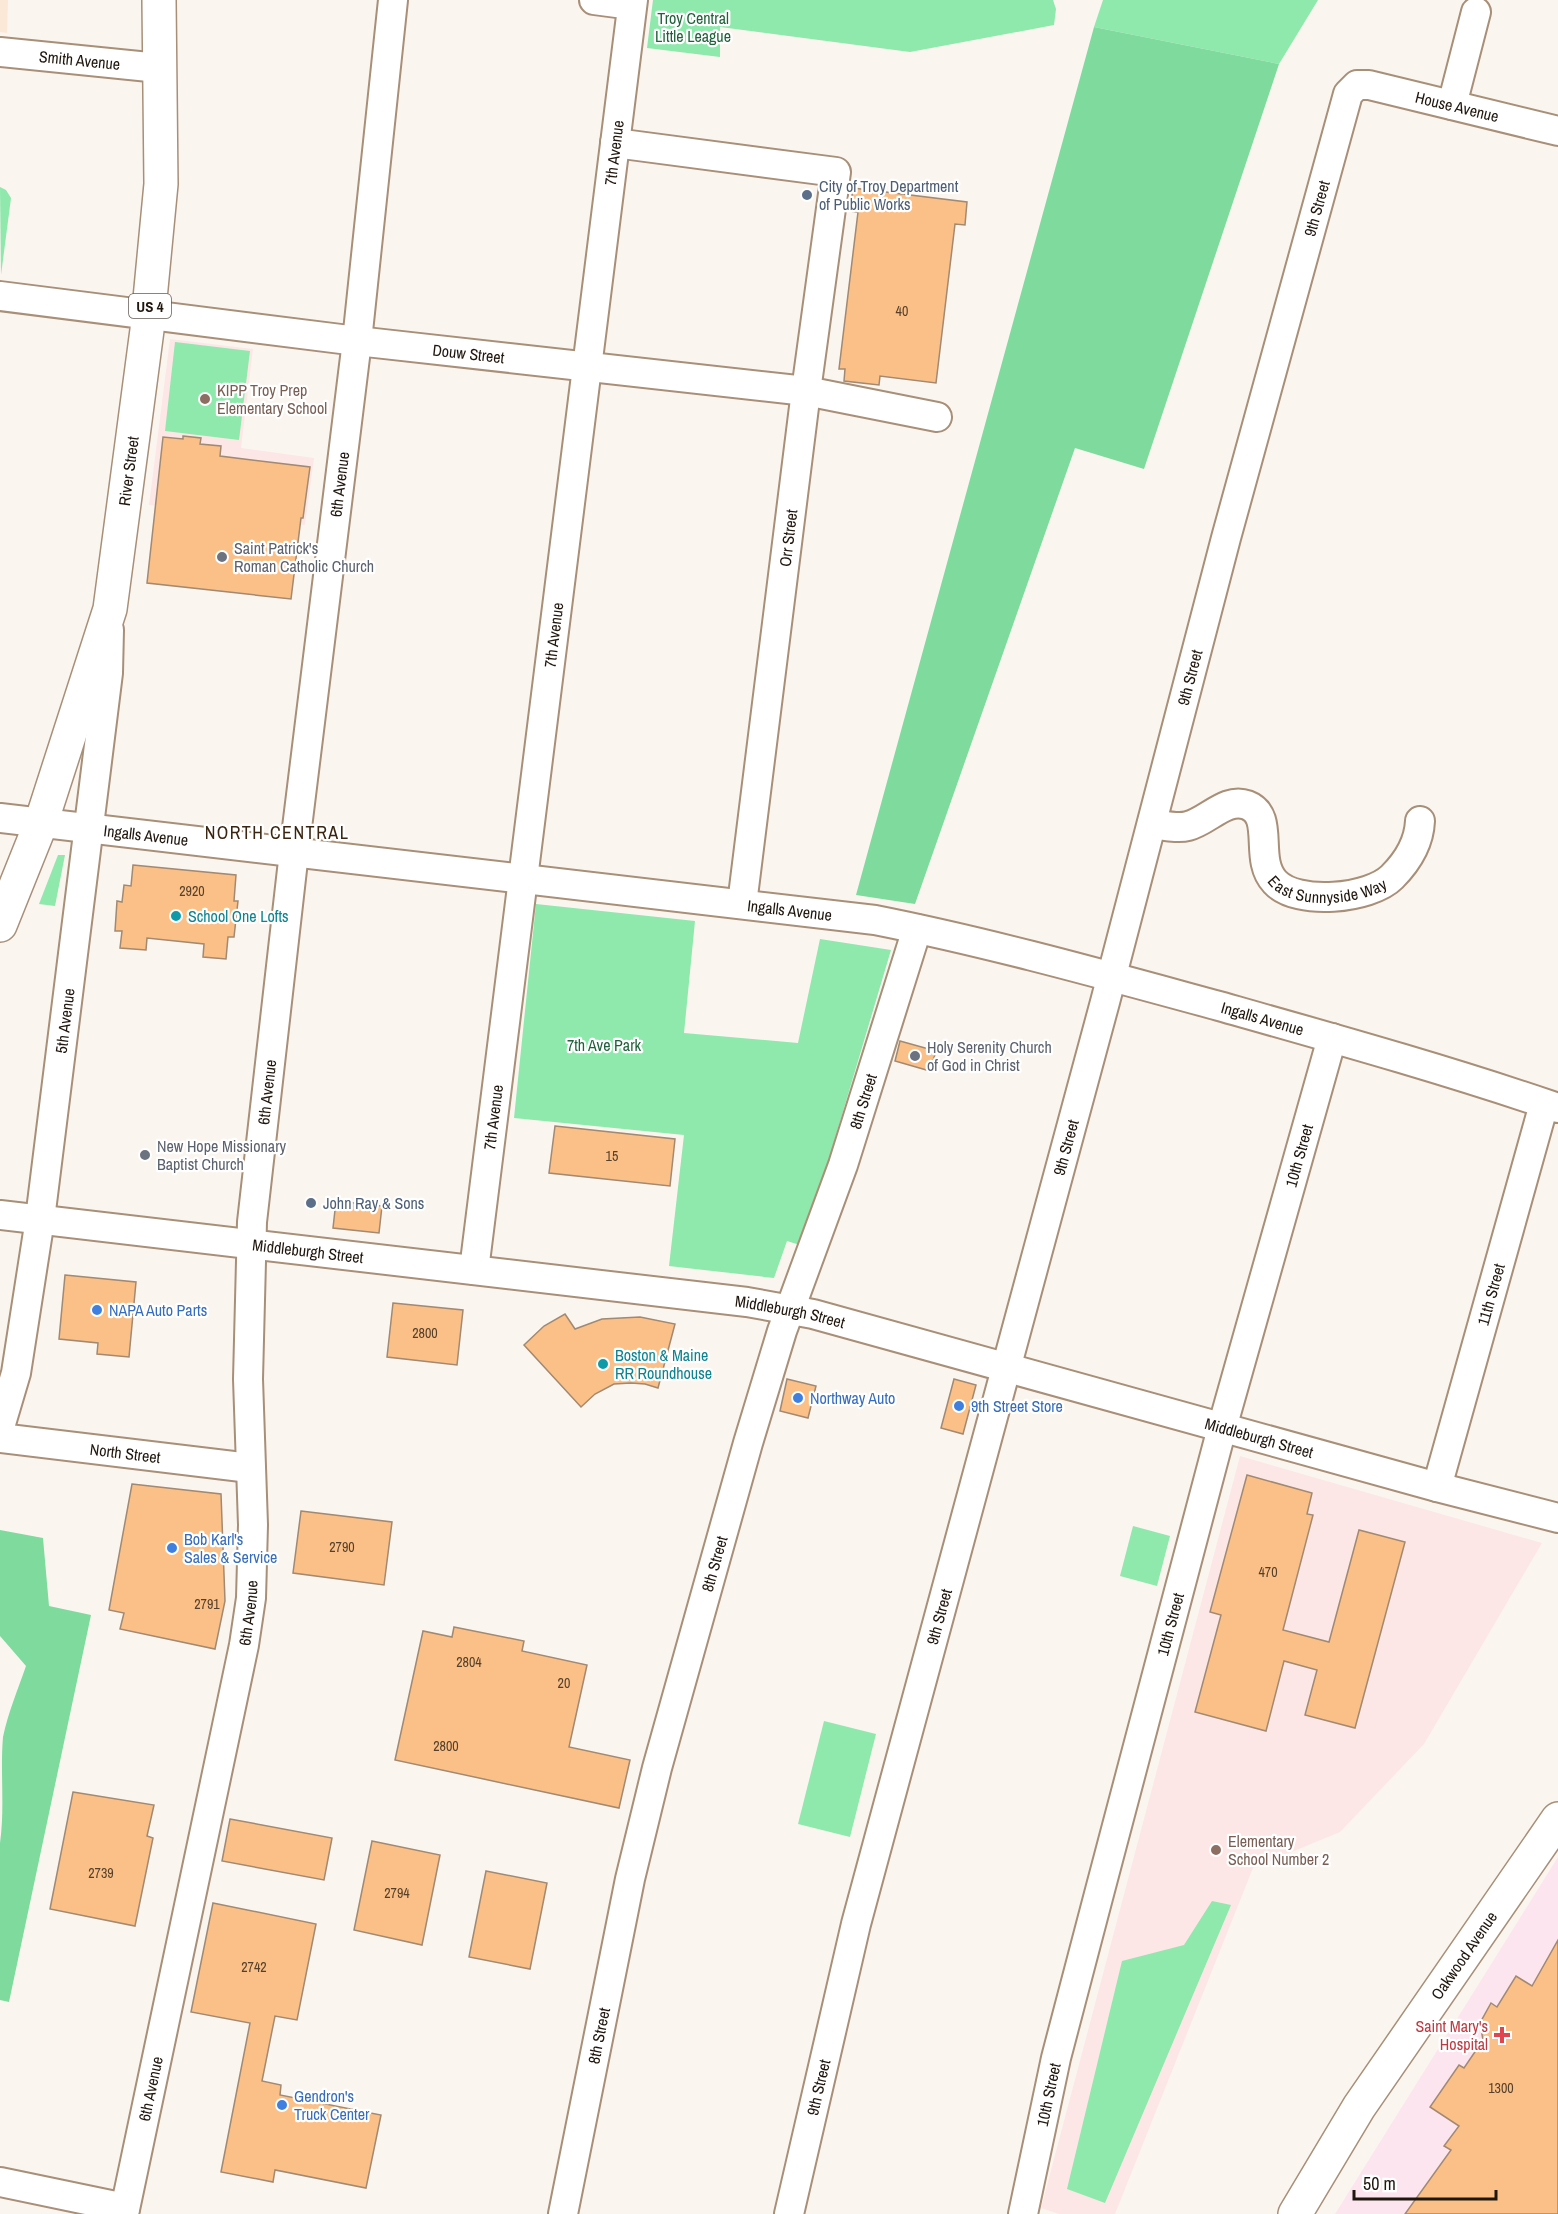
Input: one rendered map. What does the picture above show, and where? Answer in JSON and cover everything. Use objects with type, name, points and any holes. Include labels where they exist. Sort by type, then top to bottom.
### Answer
[{"type":"main road","name":"River Street","points":[[0,925],[41,823],[110,609],[149,315],[162,184],[159,0]]},
{"type":"main road","name":"Oakwood Avenue","points":[[1295,2214],[1359,2107],[1558,1819]]},
{"type":"street","name":"6th Avenue","points":[[124,2211],[244,1645],[251,1598],[253,1525],[248,1379],[251,1244],[294,852],[357,341],[393,0]]},
{"type":"street","points":[[594,0],[632,3]]},
{"type":"street","name":"7th Avenue","points":[[474,1270],[632,3]]},
{"type":"street","points":[[1452,105],[1476,12]]},
{"type":"street","name":"Smith Avenue","points":[[0,52],[159,68]]},
{"type":"street","name":"House Avenue","points":[[1357,85],[1369,85],[1558,131]]},
{"type":"street","name":"9th Street","points":[[789,2214],[856,1924],[1112,976],[1226,538],[1348,94],[1357,85]]},
{"type":"street","name":"Orr Street","points":[[615,143],[836,172],[806,391],[742,904]]},
{"type":"street","name":"Douw Street","points":[[0,296],[586,368],[806,391],[937,417]]},
{"type":"street","name":"5th Avenue","points":[[0,1427],[16,1373],[40,1219],[108,673],[110,609]]},
{"type":"street","name":"East Sunnyside Way","points":[[1152,824],[1185,827],[1230,804],[1240,803],[1250,806],[1258,813],[1262,824],[1263,861],[1268,874],[1276,884],[1292,892],[1316,896],[1351,896],[1372,890],[1389,880],[1404,865],[1419,834],[1420,821]]},
{"type":"street","name":"Ingalls Avenue","points":[[0,818],[875,920],[917,928],[1112,976],[1332,1038],[1551,1106]]},
{"type":"street","name":"8th Street","points":[[563,2214],[630,1879],[652,1790],[748,1443],[790,1310],[843,1165],[917,928]]},
{"type":"street","name":"10th Street","points":[[1023,2214],[1056,2058],[1222,1428],[1332,1038]]},
{"type":"street","name":"11th Street","points":[[1437,1487],[1551,1106]]},
{"type":"street","name":"Middleburgh Street","points":[[0,1215],[747,1302],[813,1314],[1437,1487],[1558,1518]]},
{"type":"street","name":"North Street","points":[[0,1438],[250,1468]]},
{"type":"street","points":[[0,2182],[124,2211]]},
{"type":"shaded area","points":[[0,0],[8,0],[7,33],[0,32]]},
{"type":"shaded area","name":"KIPP Troy Prep Elementary School","points":[[170,339],[253,349],[241,448],[314,458],[305,525],[149,505]]},
{"type":"shaded area","name":"Elementary School Number 2","points":[[1240,1456],[1542,1543],[1424,1744],[1340,1832],[1253,1868],[1115,2214],[1059,2214],[1041,2208]]},
{"type":"shaded area","name":"Saint Mary's Hospital","points":[[1558,1857],[1558,2214],[1335,2214]]},
{"type":"green space","name":"Troy Central Little League","points":[[653,0],[1053,0],[1056,9],[1054,25],[910,52],[720,27],[720,57],[647,48]]},
{"type":"green space","points":[[1103,0],[1318,0],[1279,64],[1094,27]]},
{"type":"green space","points":[[1094,27],[1279,64],[1144,469],[1075,448],[915,904],[856,895]]},
{"type":"green space","points":[[0,187],[6,190],[11,198],[1,275]]},
{"type":"green space","points":[[175,342],[250,351],[239,440],[165,431]]},
{"type":"green space","points":[[58,855],[65,855],[55,906],[39,904]]},
{"type":"green space","name":"7th Ave Park","points":[[536,904],[695,921],[684,1033],[798,1043],[820,939],[891,950],[803,1246],[787,1241],[774,1278],[669,1266],[684,1135],[514,1118]]},
{"type":"green space","points":[[1133,1526],[1170,1536],[1157,1586],[1120,1576]]},
{"type":"green space","points":[[0,1530],[43,1538],[49,1606],[91,1615],[9,2002],[0,2000],[2,1750],[8,1719],[26,1666],[0,1636]]},
{"type":"green space","points":[[824,1721],[876,1734],[850,1837],[798,1824]]},
{"type":"green space","points":[[1212,1901],[1231,1905],[1105,2203],[1067,2189],[1122,1961],[1184,1945]]},
{"type":"building","points":[[853,188],[967,202],[965,225],[955,224],[936,383],[880,376],[879,385],[844,381],[845,369],[839,369],[858,212],[850,211]]},
{"type":"building","points":[[183,436],[201,438],[200,444],[221,446],[220,456],[310,467],[291,599],[147,583],[163,437],[183,439]]},
{"type":"building","name":"School One Lofts","points":[[133,865],[236,875],[234,901],[238,901],[234,937],[228,937],[226,959],[203,957],[204,944],[147,938],[146,950],[120,948],[122,931],[115,931],[117,901],[122,902],[124,885],[131,886]]},
{"type":"building","name":"Holy Serenity Church of God in Christ","points":[[900,1041],[936,1051],[930,1071],[895,1061]]},
{"type":"building","points":[[555,1126],[675,1139],[670,1186],[549,1173]]},
{"type":"building","points":[[336,1201],[382,1206],[379,1233],[333,1228]]},
{"type":"building","name":"NAPA Auto Parts","points":[[65,1275],[136,1282],[129,1357],[97,1354],[98,1343],[59,1339]]},
{"type":"building","points":[[393,1303],[463,1310],[457,1365],[387,1357]]},
{"type":"building","name":"Boston & Maine RR Roundhouse","points":[[565,1314],[575,1329],[602,1319],[640,1317],[675,1324],[658,1388],[645,1384],[614,1384],[595,1394],[581,1407],[524,1345],[544,1326]]},
{"type":"building","name":"Northway Auto","points":[[787,1379],[816,1386],[808,1418],[780,1411]]},
{"type":"building","name":"9th Street Store","points":[[954,1379],[976,1385],[963,1434],[941,1428]]},
{"type":"building","points":[[1247,1475],[1312,1493],[1307,1514],[1313,1515],[1283,1630],[1329,1642],[1359,1530],[1405,1542],[1355,1728],[1305,1715],[1317,1670],[1284,1661],[1266,1731],[1195,1712],[1221,1615],[1210,1612]]},
{"type":"building","name":"Bob Karl's Sales & Service","points":[[132,1484],[221,1494],[225,1601],[215,1649],[120,1629],[124,1613],[109,1610]]},
{"type":"building","points":[[301,1511],[392,1522],[384,1585],[293,1573]]},
{"type":"building","points":[[454,1627],[524,1641],[522,1651],[587,1665],[569,1747],[630,1760],[619,1808],[395,1760],[423,1631],[452,1637]]},
{"type":"building","points":[[73,1792],[154,1805],[147,1836],[153,1838],[135,1926],[50,1909]]},
{"type":"building","points":[[230,1819],[332,1838],[324,1880],[222,1861]]},
{"type":"building","points":[[372,1841],[440,1855],[422,1945],[354,1930]]},
{"type":"building","points":[[486,1871],[547,1883],[530,1969],[469,1957]]},
{"type":"building","points":[[213,1903],[316,1924],[297,2020],[275,2016],[262,2081],[281,2085],[280,2095],[381,2115],[366,2188],[275,2170],[273,2182],[221,2172],[250,2023],[191,2012]]},
{"type":"building","name":"Saint Mary's Hospital","points":[[1558,1940],[1558,2214],[1405,2214],[1451,2150],[1444,2146],[1459,2126],[1430,2107],[1459,2065],[1464,2068],[1483,2040],[1480,2023],[1491,2003],[1497,2007],[1516,1976],[1532,1986]]},
{"type":"place","name":"City of Troy Department of Public Works","points":[[807,195]]},
{"type":"place","name":"KIPP Troy Prep Elementary School","points":[[205,399]]},
{"type":"place","name":"Saint Patrick's Roman Catholic Church","points":[[222,557]]},
{"type":"place","name":"School One Lofts","points":[[176,916]]},
{"type":"place","name":"Holy Serenity Church of God in Christ","points":[[915,1056]]},
{"type":"place","name":"New Hope Missionary Baptist Church","points":[[145,1155]]},
{"type":"place","name":"John Ray & Sons","points":[[311,1203]]},
{"type":"place","name":"NAPA Auto Parts","points":[[97,1310]]},
{"type":"place","name":"Boston & Maine RR Roundhouse","points":[[603,1364]]},
{"type":"place","name":"Northway Auto","points":[[798,1398]]},
{"type":"place","name":"9th Street Store","points":[[959,1406]]},
{"type":"place","name":"Bob Karl's Sales & Service","points":[[172,1548]]},
{"type":"place","name":"Elementary School Number 2","points":[[1216,1850]]},
{"type":"place","name":"Saint Mary's Hospital","points":[[1502,2035]]},
{"type":"place","name":"Gendron's Truck Center","points":[[282,2105]]},
{"type":"district","name":"NORTH CENTRAL","points":[[277,832]]}]
